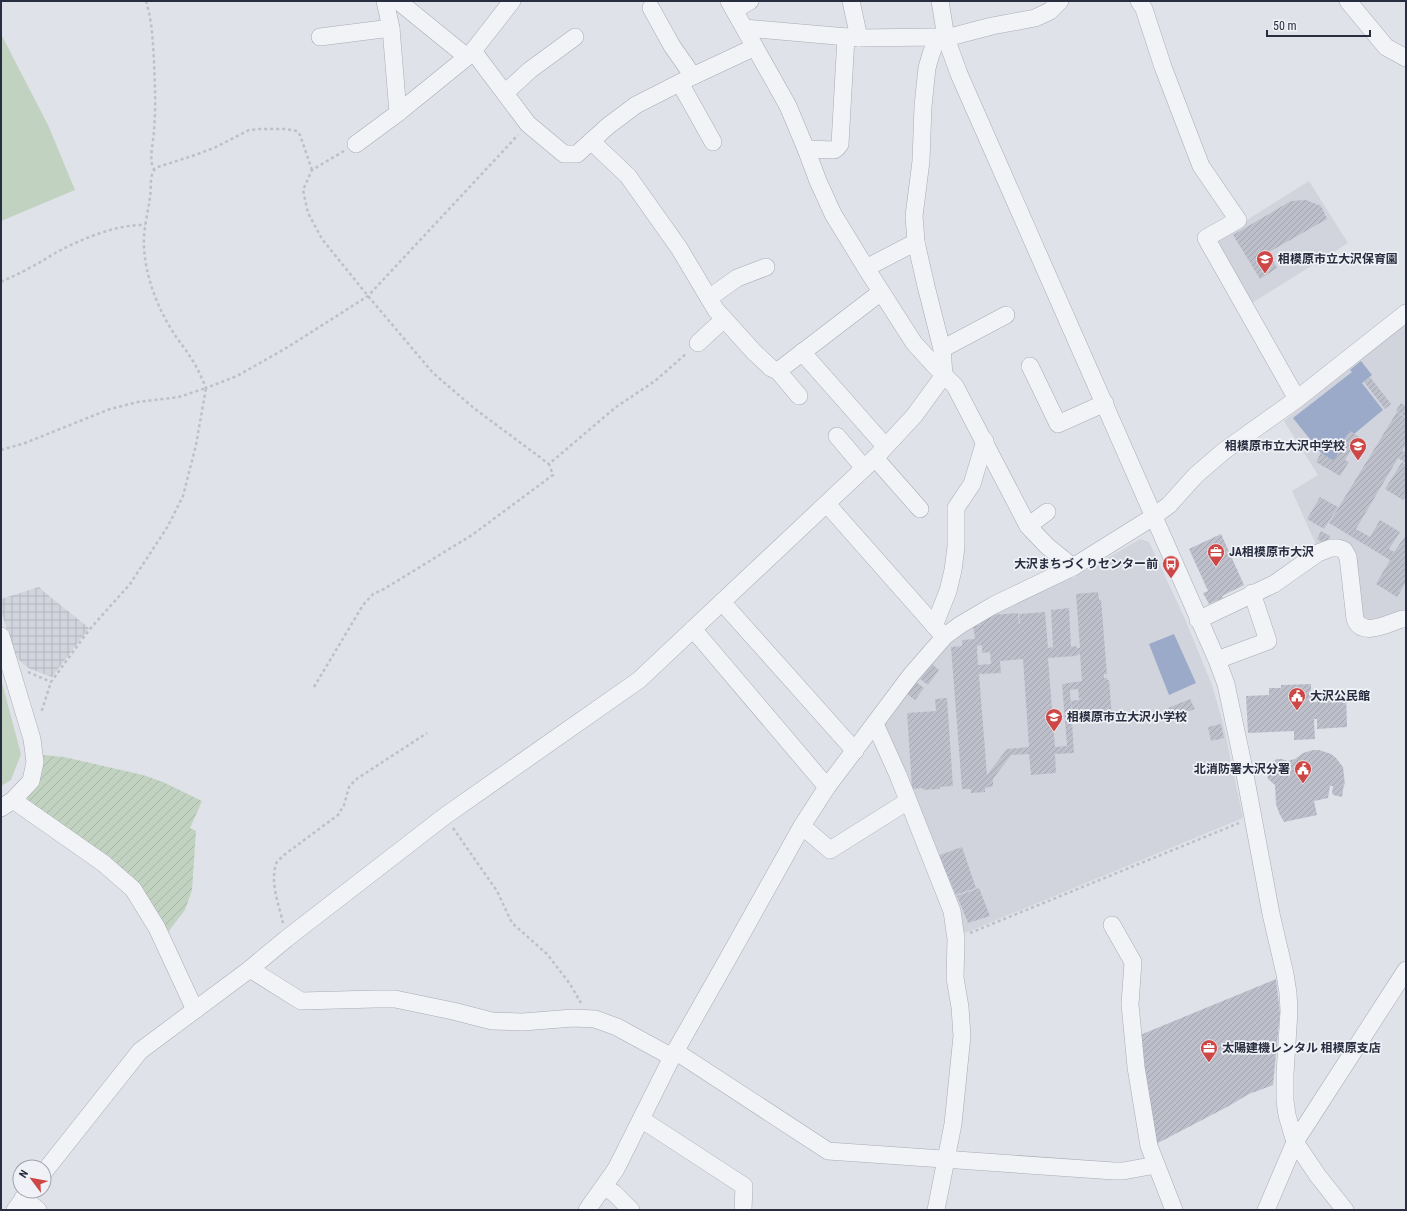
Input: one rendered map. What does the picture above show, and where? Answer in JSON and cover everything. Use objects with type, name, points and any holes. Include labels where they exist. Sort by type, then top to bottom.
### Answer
[{"type":"street","points":[[385,1],[391,28],[398,113]]},
{"type":"street","points":[[398,1],[470,54],[505,93],[528,124],[564,154],[577,154],[608,126],[636,105],[755,47]]},
{"type":"street","points":[[356,144],[398,113],[470,54],[512,1]]},
{"type":"street","points":[[750,1],[732,5],[788,106],[833,214],[914,343],[955,386],[1028,526],[1047,546],[1073,567]]},
{"type":"street","points":[[806,149],[834,150],[838,148],[840,144],[853,38],[851,1]]},
{"type":"street","points":[[940,1],[946,38],[959,74],[1105,403],[1153,517],[1217,660],[1226,684],[1288,993],[1289,1011],[1284,1101],[1286,1115],[1295,1142],[1318,1176],[1345,1210]]},
{"type":"street","points":[[52,1162],[140,1051],[250,969],[286,939],[445,816],[639,680],[827,504],[914,416],[944,376],[942,349],[916,242],[914,216],[927,68],[934,46],[938,41],[946,38],[992,26],[1035,18],[1050,11],[1060,1]]},
{"type":"street","points":[[1139,1],[1144,9],[1163,67],[1201,166],[1238,220],[1206,238],[1297,399]]},
{"type":"street","points":[[1348,1],[1386,47],[1406,58]]},
{"type":"street","points":[[651,8],[672,46],[686,80],[696,125],[713,142]]},
{"type":"street","points":[[320,37],[391,28]]},
{"type":"street","points":[[745,28],[853,38],[936,36],[946,38]]},
{"type":"street","points":[[505,93],[530,70],[560,55],[575,37]]},
{"type":"street","points":[[591,141],[628,176],[679,248],[708,298],[724,320],[771,368],[778,371],[799,396]]},
{"type":"street","points":[[866,268],[916,242]]},
{"type":"street","points":[[708,298],[737,278],[766,267]]},
{"type":"street","points":[[778,371],[881,292]]},
{"type":"street","points":[[939,631],[960,624],[1073,567],[1153,517],[1169,505],[1196,475],[1224,451],[1297,399],[1406,313]]},
{"type":"street","points":[[942,349],[1006,315]]},
{"type":"street","points":[[698,343],[724,320]]},
{"type":"street","points":[[802,352],[875,457],[909,488],[920,509]]},
{"type":"street","points":[[1030,366],[1044,408],[1058,424],[1105,403]]},
{"type":"street","points":[[837,436],[875,457]]},
{"type":"street","points":[[587,1210],[619,1163],[673,1054],[802,826],[827,786],[916,669],[939,631],[953,570],[956,547],[956,508],[972,484],[980,461],[984,441]]},
{"type":"street","points":[[827,504],[939,631]]},
{"type":"street","points":[[1028,526],[1047,512]]},
{"type":"street","points":[[1198,620],[1252,593],[1274,584],[1318,553],[1331,548],[1344,550],[1348,557],[1357,624],[1361,627],[1372,628],[1406,619]]},
{"type":"street","points":[[1217,660],[1268,641],[1252,593]]},
{"type":"street","points":[[722,602],[855,751]]},
{"type":"street","points":[[693,629],[827,786]]},
{"type":"street","points":[[1,636],[32,739],[35,762],[31,781],[7,804],[104,863],[133,889],[157,928],[195,1010]]},
{"type":"street","points":[[875,724],[952,910],[956,939],[955,978],[960,1006],[962,1036],[953,1124],[936,1210]]},
{"type":"street","points":[[802,826],[830,850],[908,801]]},
{"type":"street","points":[[1112,925],[1133,962],[1130,1004],[1136,1067],[1149,1146],[1174,1210]]},
{"type":"street","points":[[250,969],[301,1002],[395,999],[492,1021],[523,1022],[573,1018],[591,1019],[617,1027],[673,1054],[828,1151],[1114,1171],[1123,1171],[1156,1165]]},
{"type":"street","points":[[1266,1210],[1295,1142],[1406,970]]},
{"type":"street","points":[[641,1120],[744,1186],[743,1210]]},
{"type":"street","points":[[604,1187],[614,1193],[631,1210]]},
{"type":"street","points":[[22,1200],[38,1210]]},
{"type":"path","points":[[32,739],[52,682],[89,630],[130,584],[168,526],[183,496],[196,446],[206,388],[196,366],[173,332],[159,306],[145,261],[145,226],[151,192],[152,172],[154,169],[151,160],[154,138],[156,96],[152,35],[146,1]]},
{"type":"path","points":[[1,450],[25,443],[110,409],[138,402],[179,397],[206,388],[244,373],[288,347],[368,296],[528,124]]},
{"type":"path","points":[[154,169],[208,150],[249,130],[285,129],[296,131],[300,135],[312,170]]},
{"type":"path","points":[[314,687],[363,605],[373,594],[384,589],[478,530],[553,475],[549,464],[474,409],[433,374],[322,239],[308,213],[303,190],[312,170],[356,144]]},
{"type":"path","points":[[1,282],[33,267],[63,249],[81,241],[120,229],[133,226],[145,226]]},
{"type":"path","points":[[549,464],[616,407],[655,380],[698,343]]},
{"type":"path","points":[[9,664],[52,682]]},
{"type":"path","points":[[286,939],[274,885],[276,863],[284,855],[338,815],[344,805],[349,787],[355,780],[427,733]]},
{"type":"path","points":[[445,816],[497,891],[512,923],[546,954],[570,984],[591,1019]]},
{"type":"path","points":[[956,939],[1253,817]]},
{"type":"shaded area","name":"相模原市立大沢保育園","points":[[1309,181],[1348,243],[1249,305],[1213,241]]},
{"type":"shaded area","name":"相模原市立大沢中学校","points":[[1406,324],[1406,613],[1378,622],[1360,619],[1351,550],[1318,549],[1292,491],[1318,475],[1284,421]]},
{"type":"shaded area","name":"相模原市立大沢小学校","points":[[1140,539],[1149,542],[1185,619],[1212,685],[1223,723],[1243,818],[965,933],[881,726],[942,647],[988,615],[1069,577],[1073,578]]},
{"type":"shaded area","points":[[39,587],[89,628],[52,677],[30,669],[16,656],[1,610],[1,599]]},
{"type":"green space","points":[[1,34],[48,125],[75,190],[1,221]]},
{"type":"green space","points":[[1,679],[21,754],[11,780],[1,786]]},
{"type":"green space","points":[[43,755],[64,757],[143,775],[163,782],[202,801],[190,828],[196,831],[192,890],[185,910],[168,932],[28,804],[27,794],[42,766]]},
{"type":"water","points":[[1361,361],[1372,375],[1362,383],[1383,410],[1354,434],[1350,431],[1342,443],[1344,445],[1334,460],[1332,460],[1321,453],[1293,418],[1352,372],[1350,370]]},
{"type":"water","points":[[1174,634],[1196,683],[1169,695],[1149,644]]},
{"type":"building","points":[[1306,200],[1321,206],[1327,219],[1269,252],[1277,268],[1260,279],[1233,235],[1291,201]]},
{"type":"building","points":[[1370,377],[1391,404],[1385,409],[1364,382]]},
{"type":"building","points":[[1401,403],[1406,406],[1406,417],[1396,411]]},
{"type":"building","points":[[1397,412],[1406,418],[1406,446],[1402,451],[1404,452],[1406,448],[1406,463],[1398,458],[1356,529],[1370,537],[1380,520],[1400,532],[1389,549],[1394,552],[1406,535],[1406,582],[1397,597],[1376,584],[1390,560],[1329,523]]},
{"type":"building","points":[[1350,431],[1359,437],[1345,460],[1349,462],[1340,476],[1316,462],[1321,453],[1334,460],[1344,445],[1342,444]]},
{"type":"building","points":[[1402,462],[1406,465],[1406,495],[1403,500],[1385,489]]},
{"type":"building","points":[[1320,497],[1338,507],[1324,529],[1307,519]]},
{"type":"building","points":[[1321,531],[1330,536],[1325,544],[1317,539]]},
{"type":"building","name":"JA相模原市大沢","points":[[1221,534],[1244,585],[1222,596],[1223,598],[1209,604],[1203,593],[1208,591],[1189,549]]},
{"type":"building","points":[[1098,592],[1099,600],[1101,600],[1107,674],[1104,674],[1104,678],[1109,680],[1112,716],[1073,722],[1071,701],[1083,699],[1079,699],[1078,689],[1070,690],[1074,753],[1055,754],[1056,773],[1031,775],[1029,754],[1011,755],[993,779],[993,786],[985,788],[985,792],[971,793],[971,789],[962,789],[951,647],[962,646],[962,640],[975,639],[973,625],[980,625],[980,621],[987,617],[991,617],[991,615],[1018,613],[1020,624],[1019,614],[1045,612],[1048,648],[1053,647],[1051,610],[1069,608],[1071,647],[1076,646],[1077,648],[1080,648],[1076,594]],"holes":[[[982,645],[982,653],[990,652],[991,664],[978,665],[977,646]],[[1080,654],[1082,681],[1062,684],[1067,746],[1055,747],[1048,658]],[[1023,659],[1029,747],[1007,749],[987,775],[979,674],[1001,673],[1000,661]]]},
{"type":"building","points":[[932,664],[939,670],[928,685],[920,679]]},
{"type":"building","points":[[916,682],[924,688],[915,700],[907,694]]},
{"type":"building","name":"大沢公民館","points":[[1311,684],[1311,693],[1313,693],[1314,702],[1317,702],[1316,694],[1346,691],[1347,727],[1317,729],[1317,719],[1314,719],[1315,739],[1294,740],[1294,731],[1248,733],[1246,696],[1269,695],[1269,688],[1281,688],[1281,685]]},
{"type":"building","points":[[947,698],[953,786],[940,787],[940,789],[912,789],[907,713],[936,711],[935,699]]},
{"type":"building","points":[[1190,699],[1195,709],[1171,718],[1168,708]]},
{"type":"building","points":[[1221,724],[1224,738],[1211,741],[1208,727]]},
{"type":"building","points":[[1319,750],[1331,754],[1343,767],[1345,785],[1344,784],[1342,797],[1333,795],[1333,786],[1330,786],[1328,798],[1314,801],[1317,815],[1284,822],[1276,804],[1275,785],[1268,779],[1268,767],[1277,759],[1287,761],[1295,759],[1303,753]]},
{"type":"building","points":[[962,847],[976,888],[956,895],[945,870],[942,871],[937,856]]},
{"type":"building","points":[[979,888],[990,916],[968,923],[957,896]]},
{"type":"building","name":"太陽建機レンタル 相模原支店","points":[[1276,979],[1280,1013],[1273,1085],[1249,1094],[1156,1144],[1140,1035]]},
{"type":"place","name":"相模原市立大沢保育園","points":[[1265,274]]},
{"type":"place","name":"相模原市立大沢中学校","points":[[1358,461]]},
{"type":"place","name":"JA相模原市大沢","points":[[1216,567]]},
{"type":"place","name":"大沢まちづくりセンター前","points":[[1171,579]]},
{"type":"place","name":"大沢公民館","points":[[1297,711]]},
{"type":"place","name":"相模原市立大沢小学校","points":[[1054,732]]},
{"type":"place","name":"北消防署大沢分署","points":[[1303,784]]},
{"type":"place","name":"太陽建機レンタル 相模原支店","points":[[1209,1063]]}]
